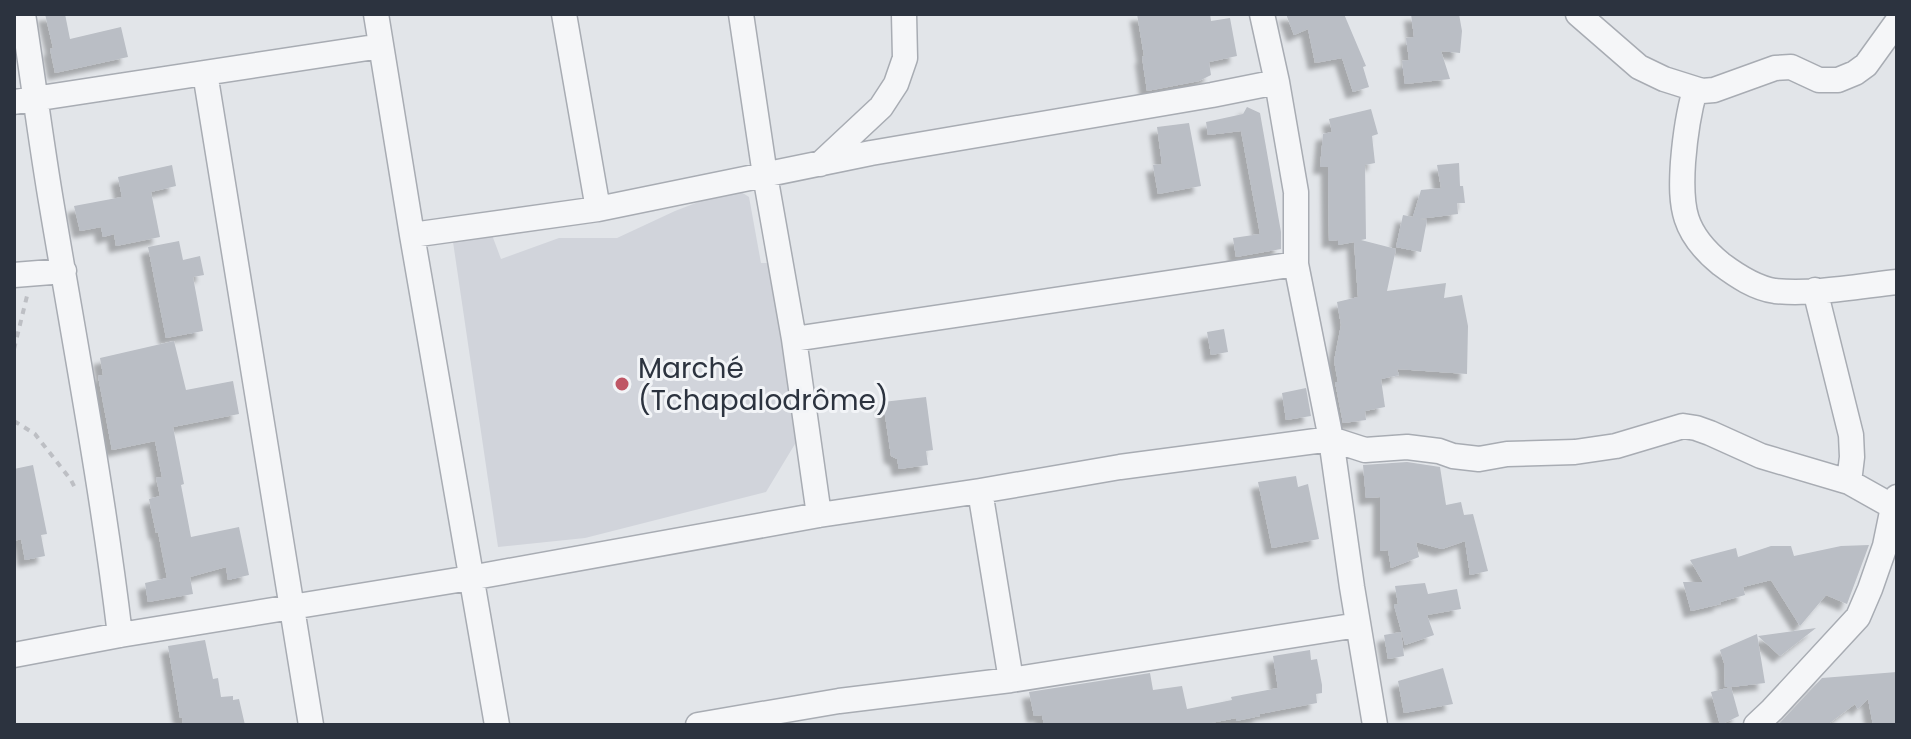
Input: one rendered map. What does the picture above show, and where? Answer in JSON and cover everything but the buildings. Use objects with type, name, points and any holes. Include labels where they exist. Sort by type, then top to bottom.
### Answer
[{"type":"street","points":[[23,14],[24,100],[52,209],[64,271],[120,635]]},
{"type":"street","points":[[376,14],[497,725]]},
{"type":"street","points":[[564,14],[598,209]]},
{"type":"street","points":[[741,14],[819,515]]},
{"type":"street","points":[[820,164],[881,107],[896,84],[905,58],[904,14]]},
{"type":"street","points":[[1262,14],[1296,192],[1296,264],[1331,439],[1375,725]]},
{"type":"street","points":[[1578,14],[1639,67],[1695,90],[1714,90],[1775,68],[1791,67],[1819,80],[1838,80],[1866,65],[1897,22]]},
{"type":"street","points":[[24,100],[381,46]]},
{"type":"street","points":[[205,73],[311,725]]},
{"type":"street","points":[[412,235],[598,209],[871,153],[1277,82]]},
{"type":"street","points":[[1695,90],[1686,123],[1681,195],[1691,229],[1706,252],[1738,277],[1774,291],[1897,282]]},
{"type":"street","points":[[794,339],[1296,264]]},
{"type":"street","points":[[14,275],[64,271]]},
{"type":"street","points":[[1815,290],[1851,435],[1852,469],[1849,482]]},
{"type":"street","points":[[14,655],[819,515],[1120,467],[1331,439],[1365,450],[1407,447],[1479,459],[1616,446],[1683,426],[1710,433],[1761,456],[1849,482],[1896,504],[1885,546],[1858,617],[1756,725]]},
{"type":"street","points":[[980,491],[1011,680]]},
{"type":"street","points":[[698,725],[842,713],[1011,680],[1358,625]]},
{"type":"path","points":[[14,421],[35,434],[77,492]]},
{"type":"shaded area","points":[[735,188],[749,197],[761,263],[771,263],[798,439],[766,492],[585,538],[498,547],[453,242],[492,235],[501,259],[559,238],[617,238]]},
{"type":"place","name":"Marché (Tchapalodrôme)","points":[[622,384]]}]
